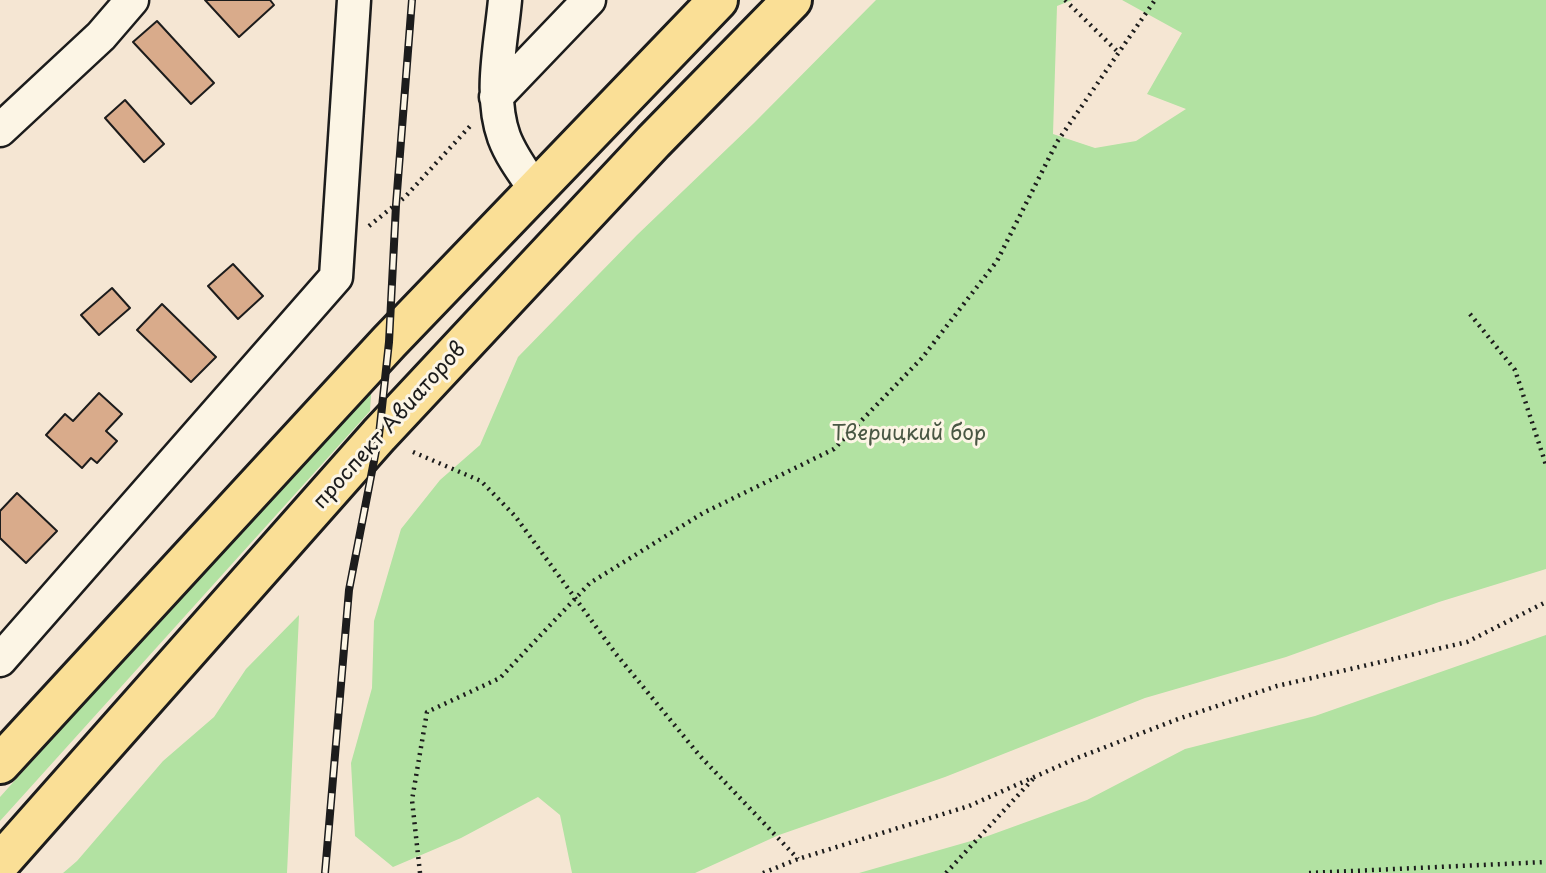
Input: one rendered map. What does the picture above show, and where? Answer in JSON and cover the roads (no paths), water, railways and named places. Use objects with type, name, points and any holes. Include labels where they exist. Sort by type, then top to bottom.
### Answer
[{"type":"main road","points":[[0,764],[379,352],[718,0]]},
{"type":"main road","name":"проспект Авиаторов","points":[[0,863],[379,435],[653,142],[792,0]]},
{"type":"street","points":[[0,130],[101,36],[132,0]]},
{"type":"street","points":[[0,660],[337,264],[354,0]]},
{"type":"street","points":[[505,0],[496,97],[503,136],[516,163],[535,189]]},
{"type":"street","points":[[496,97],[589,0]]},
{"type":"railway","points":[[325,873],[349,590],[379,435],[389,342],[396,205],[412,0]]},
{"type":"park label","name":"Тверицкий бор","points":[[909,434]]}]
